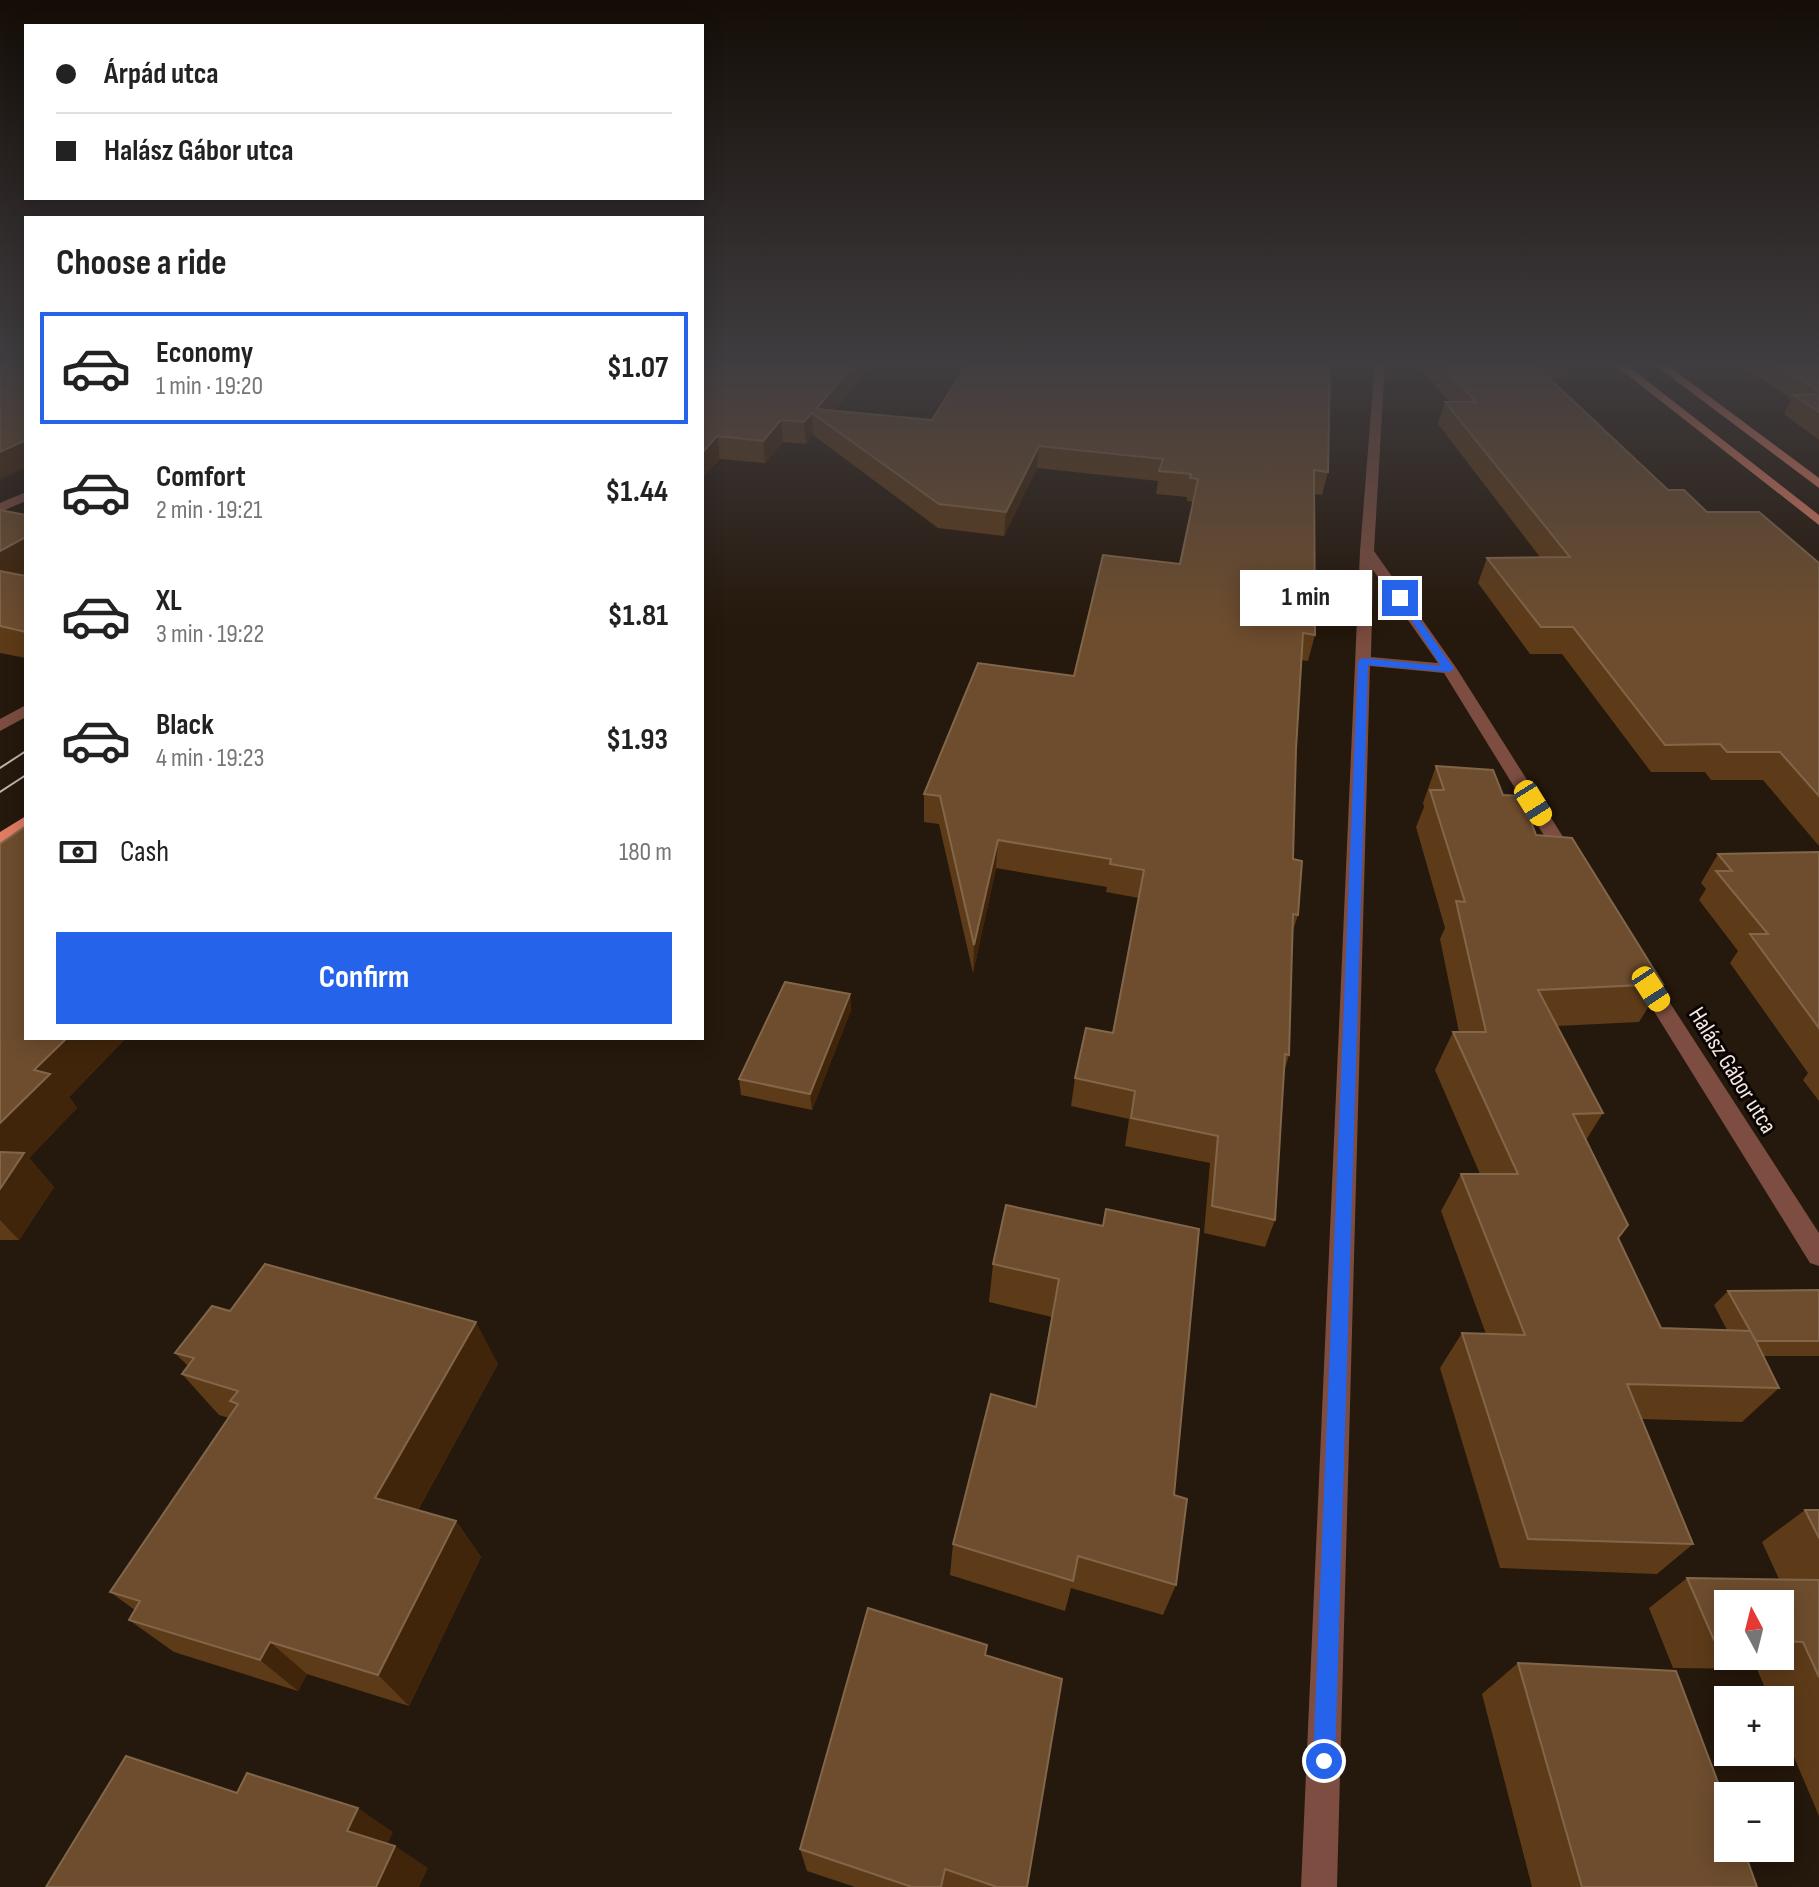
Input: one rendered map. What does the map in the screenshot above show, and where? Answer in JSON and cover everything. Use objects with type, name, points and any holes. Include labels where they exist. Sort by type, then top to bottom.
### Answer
[{"type":"main road","points":[[1728,450],[1819,521]]},
{"type":"main road","points":[[1774,450],[1819,484]]},
{"type":"main road","points":[[0,840],[24,823]]},
{"type":"street","points":[[1319,1887],[1367,551],[1374,450]]},
{"type":"street","points":[[0,509],[24,497]]},
{"type":"street","points":[[0,509],[24,515]]},
{"type":"street","points":[[1367,551],[1449,669],[1583,882]]},
{"type":"street","points":[[1363,661],[1449,669]]},
{"type":"street","points":[[0,726],[24,711]]},
{"type":"street","name":"Halász Gábor utca","points":[[1634,962],[1819,1255]]},
{"type":"building","points":[[864,450],[1037,450],[1006,512],[939,504]]},
{"type":"building","points":[[1078,450],[1328,450],[1328,472],[1314,470],[1315,635],[1303,633],[1293,859],[1302,861],[1298,915],[1293,914],[1289,1055],[1285,1054],[1275,1220],[1212,1206],[1218,1136],[1131,1118],[1135,1091],[1075,1078],[1086,1028],[1113,1033],[1144,870],[1110,864],[1111,859],[998,840],[974,945],[940,796],[924,794],[978,663],[1074,676],[1103,555],[1180,564],[1198,479],[1190,478],[1191,474],[1159,471],[1163,459]]},
{"type":"building","points":[[1484,450],[1626,450],[1668,490],[1684,490],[1707,512],[1759,512],[1819,563],[1819,796],[1780,752],[1727,752],[1720,744],[1665,745],[1573,627],[1541,627],[1487,558],[1570,557]]},
{"type":"building","points":[[0,510],[24,515],[24,538],[0,551]]},
{"type":"building","points":[[0,571],[24,576],[24,632],[0,626]]},
{"type":"building","points":[[1436,766],[1493,770],[1503,795],[1522,796],[1536,835],[1572,838],[1663,984],[1538,990],[1603,1113],[1573,1114],[1628,1225],[1618,1238],[1661,1328],[1751,1331],[1779,1388],[1627,1384],[1693,1544],[1528,1539],[1462,1333],[1525,1335],[1461,1174],[1518,1174],[1453,1032],[1486,1032],[1456,901],[1465,902],[1430,790],[1444,790]]},
{"type":"building","points":[[24,827],[24,1040],[65,1040],[34,1070],[50,1074],[0,1123],[0,844]]},
{"type":"building","points":[[1819,852],[1819,1028],[1750,934],[1768,934],[1716,871],[1732,871],[1718,854]]},
{"type":"building","points":[[785,982],[850,994],[810,1094],[739,1079]]},
{"type":"building","points":[[0,1152],[24,1153],[0,1189]]},
{"type":"building","points":[[1006,1205],[1103,1226],[1106,1209],[1199,1229],[1174,1495],[1187,1499],[1176,1585],[1078,1556],[1073,1581],[953,1544],[991,1394],[1036,1407],[1059,1279],[993,1264]]},
{"type":"building","points":[[265,1264],[476,1322],[375,1498],[456,1521],[378,1675],[270,1642],[260,1660],[129,1620],[140,1601],[110,1592],[238,1404],[230,1401],[238,1391],[182,1374],[194,1358],[175,1353],[212,1306],[230,1311]]},
{"type":"building","points":[[1819,1290],[1819,1341],[1756,1341],[1728,1291]]},
{"type":"building","points":[[1805,1510],[1819,1510],[1819,1538]]},
{"type":"building","points":[[1687,1578],[1819,1580],[1819,1677],[1803,1642],[1794,1642],[1794,1590],[1714,1590],[1714,1640]]},
{"type":"building","points":[[868,1608],[987,1645],[985,1655],[1062,1679],[1027,1887],[997,1887],[945,1869],[941,1887],[912,1887],[800,1849]]},
{"type":"building","points":[[1518,1663],[1676,1671],[1718,1782],[1714,1782],[1714,1862],[1748,1862],[1757,1887],[1582,1887]]},
{"type":"building","points":[[126,1756],[237,1793],[247,1773],[358,1808],[347,1831],[395,1846],[376,1887],[46,1887]]},
{"type":"tram line","points":[[0,768],[24,752]]},
{"type":"tram line","points":[[0,792],[24,776]]},
{"type":"route","points":[[1324,1761],[1363,661],[1449,669],[1400,598]]}]
